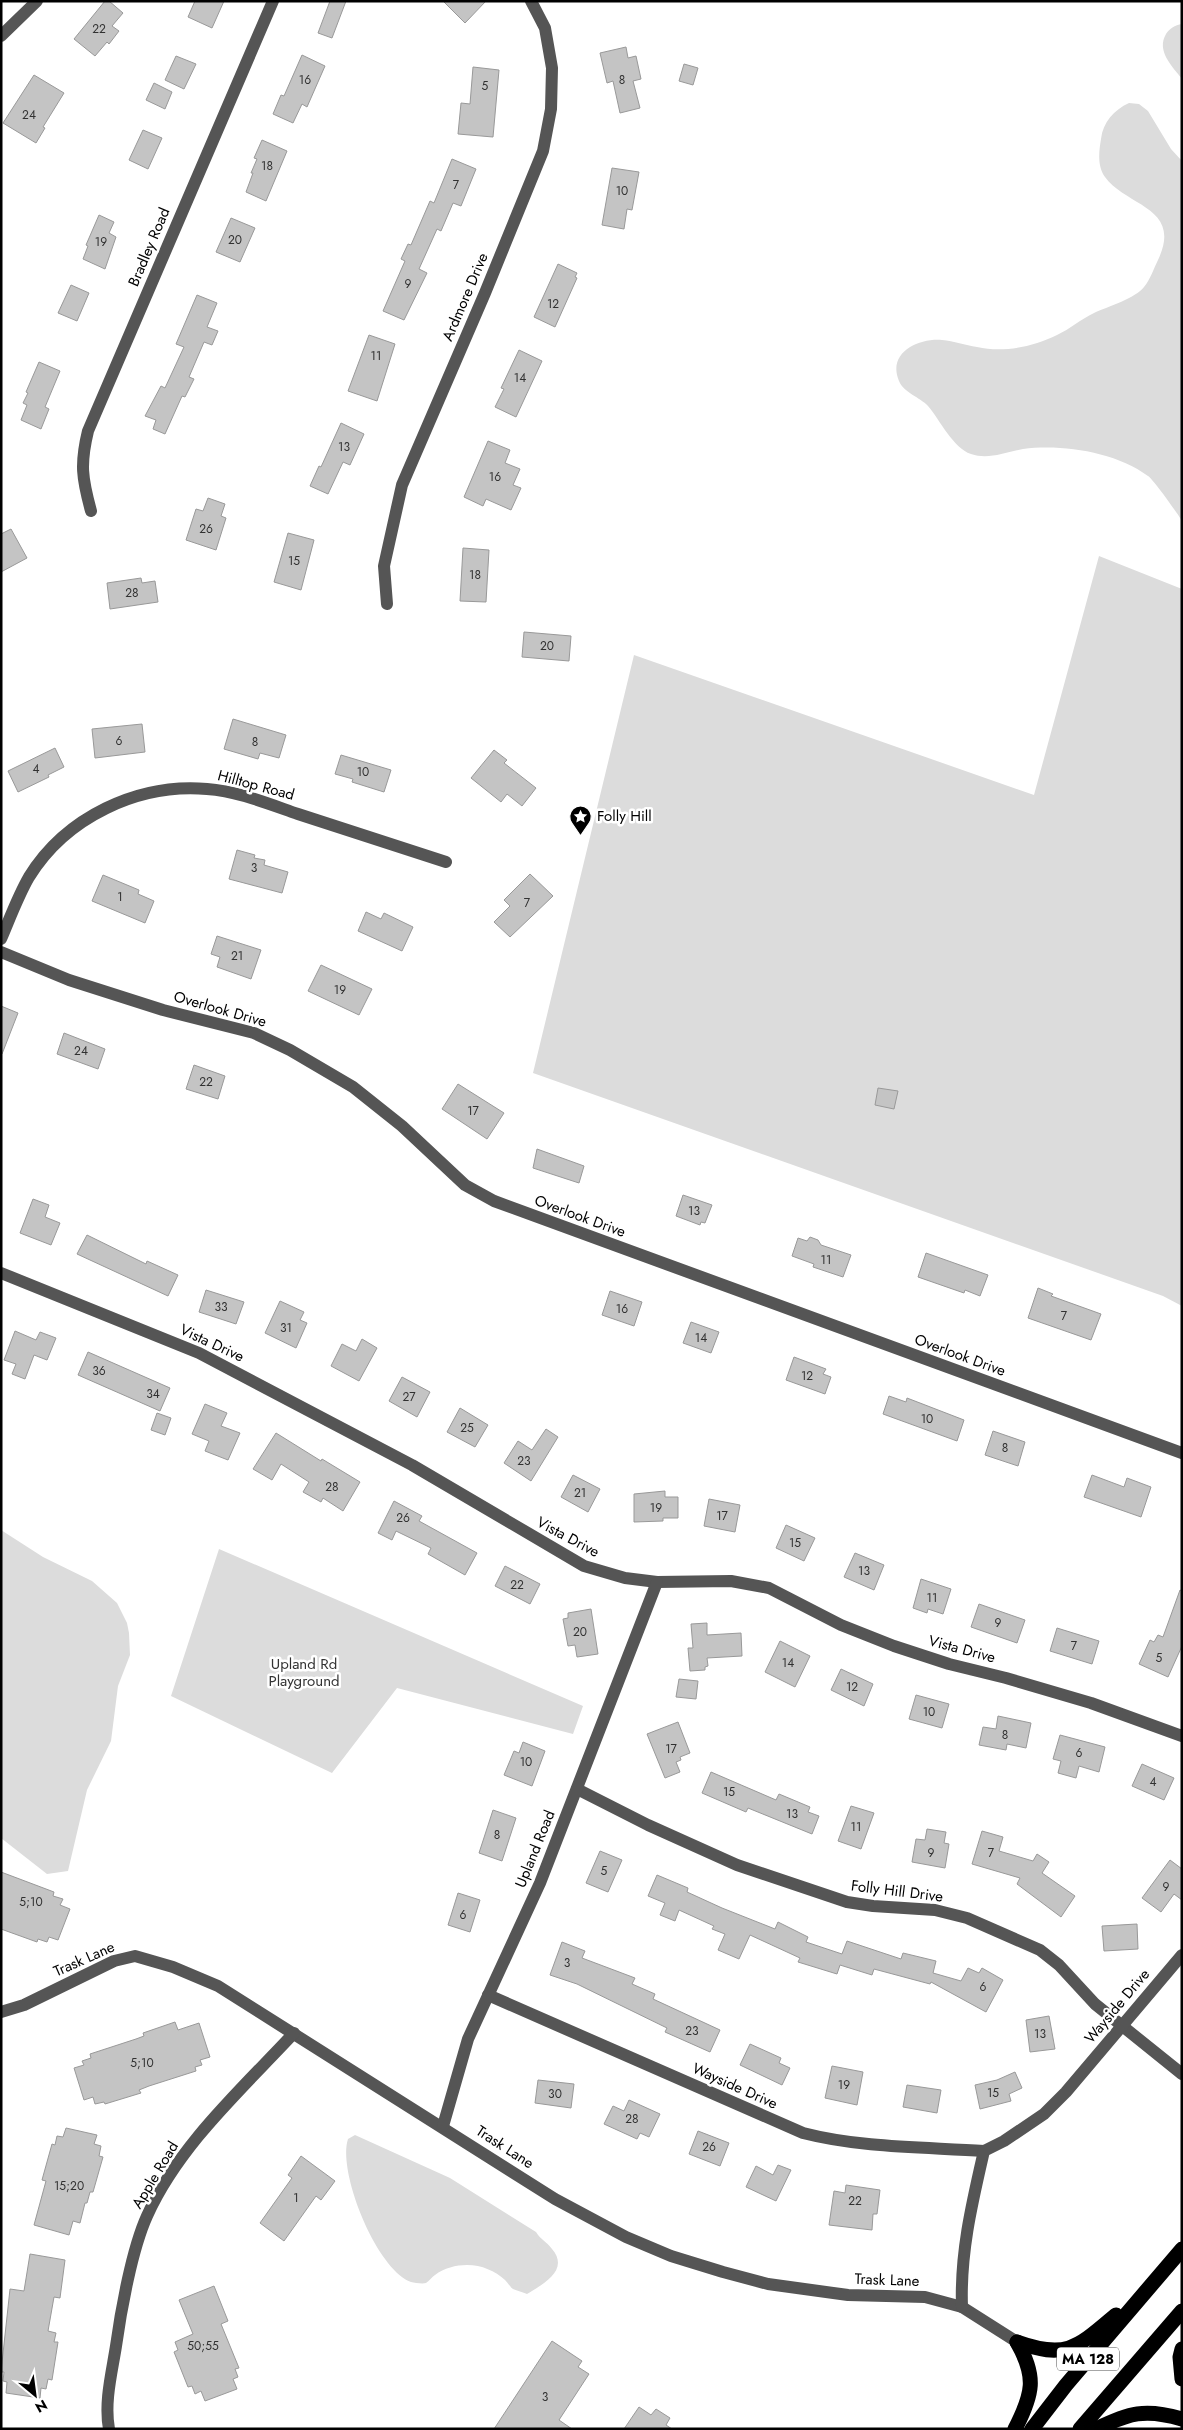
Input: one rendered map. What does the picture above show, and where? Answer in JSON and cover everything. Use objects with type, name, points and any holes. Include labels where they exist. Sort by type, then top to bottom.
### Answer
[{"type":"highway","name":"MA 128","points":[[1032,2429],[1066,2385],[1182,2248]]},
{"type":"highway","points":[[1017,2342],[1038,2350],[1056,2351],[1071,2349],[1084,2341],[1146,2290]]},
{"type":"highway","name":"MA 128","points":[[1080,2429],[1182,2311]]},
{"type":"highway","points":[[1015,2429],[1025,2410],[1030,2392],[1031,2375],[1026,2359],[1017,2342]]},
{"type":"highway","points":[[1182,2349],[1180,2357],[1182,2379]]},
{"type":"highway","points":[[1096,2429],[1136,2412],[1153,2413],[1182,2419]]},
{"type":"street","points":[[1,36],[37,1]]},
{"type":"street","name":"Bradley Road","points":[[91,511],[83,481],[81,457],[88,430],[274,1]]},
{"type":"street","name":"Ardmore Drive","points":[[387,604],[384,566],[402,484],[485,293],[543,151],[551,110],[552,68],[544,28],[530,1]]},
{"type":"street","name":"Hilltop Road","points":[[1,939],[29,877],[46,856],[90,817],[116,803],[146,793],[175,788],[208,789],[277,807],[446,862]]},
{"type":"street","name":"Overlook Drive","points":[[1,952],[69,980],[163,1010],[254,1034],[290,1050],[353,1087],[402,1126],[465,1185],[494,1201],[1182,1453]]},
{"type":"street","name":"Vista Drive","points":[[1,1273],[199,1352],[412,1465],[584,1566],[625,1578],[657,1582],[730,1581],[769,1588],[841,1625],[894,1646],[949,1664],[1091,1703],[1182,1736]]},
{"type":"street","name":"Upland Road","points":[[443,2126],[468,2039],[540,1883],[657,1582]]},
{"type":"street","name":"Folly Hill Drive","points":[[577,1789],[648,1825],[737,1865],[856,1904],[935,1910],[967,1918],[1040,1950],[1059,1965],[1095,2004],[1182,2074]]},
{"type":"street","name":"Wayside Drive","points":[[488,1995],[803,2133],[855,2143],[984,2151],[1004,2141],[1044,2114],[1066,2092],[1182,1955]]},
{"type":"street","name":"Trask Lane","points":[[1,2012],[24,2004],[114,1961],[135,1956],[173,1967],[218,1986],[591,2220],[672,2256],[768,2284],[848,2295],[925,2296],[962,2307],[1017,2342]]},
{"type":"street","name":"Apple Road","points":[[110,2429],[109,2395],[118,2332],[135,2255],[146,2218],[162,2188],[191,2145],[294,2033]]},
{"type":"street","points":[[962,2307],[961,2273],[965,2241],[984,2151]]},
{"type":"green space","points":[[1182,24],[1182,79],[1166,58],[1163,40],[1167,32],[1175,26]]},
{"type":"green space","points":[[1129,103],[1139,104],[1148,111],[1171,149],[1182,161],[1182,521],[1148,476],[1120,461],[1071,449],[1023,449],[984,456],[964,451],[953,440],[928,406],[901,385],[896,371],[897,362],[907,349],[933,340],[951,341],[987,349],[1018,348],[1038,343],[1057,335],[1089,315],[1135,295],[1144,287],[1158,260],[1164,242],[1163,229],[1158,218],[1115,187],[1105,177],[1102,173],[1099,158],[1104,127],[1114,113]]},
{"type":"green space","points":[[1099,556],[1182,589],[1182,1306],[1163,1296],[533,1073],[634,655],[1034,795]]},
{"type":"green space","points":[[1,1530],[43,1557],[92,1581],[117,1603],[127,1623],[129,1633],[130,1655],[118,1686],[111,1741],[87,1790],[68,1871],[47,1874],[1,1838]]},
{"type":"green space","name":"Upland Rd Playground","points":[[219,1549],[583,1706],[573,1734],[397,1688],[332,1773],[171,1696]]},
{"type":"green space","points":[[355,2135],[450,2178],[536,2232],[550,2246],[557,2257],[558,2263],[552,2276],[527,2294],[513,2289],[493,2271],[473,2265],[450,2267],[442,2270],[425,2283],[411,2282],[398,2274],[385,2259],[373,2240],[354,2196],[348,2174],[346,2154],[348,2139]]},
{"type":"building","points":[[105,1],[109,1],[123,13],[112,26],[119,31],[109,44],[107,42],[95,56],[74,39]]},
{"type":"building","points":[[195,1],[224,1],[212,28],[188,17]]},
{"type":"building","points":[[330,1],[346,1],[332,38],[318,33]]},
{"type":"building","points":[[443,1],[486,1],[465,23]]},
{"type":"building","points":[[626,47],[628,58],[636,56],[641,79],[633,81],[640,108],[620,113],[613,81],[607,83],[600,53]]},
{"type":"building","points":[[302,55],[325,66],[307,107],[302,104],[293,123],[273,114],[281,95],[284,96]]},
{"type":"building","points":[[176,56],[196,64],[184,89],[165,80]]},
{"type":"building","points":[[684,64],[698,68],[693,85],[679,81]]},
{"type":"building","points":[[473,67],[499,70],[493,137],[458,134],[461,103],[470,104]]},
{"type":"building","points":[[34,75],[64,93],[43,127],[45,128],[36,143],[3,123]]},
{"type":"building","points":[[154,83],[172,92],[165,109],[146,100]]},
{"type":"building","points":[[143,130],[162,138],[148,169],[129,160]]},
{"type":"building","points":[[262,140],[287,151],[266,201],[246,192],[257,159],[254,158]]},
{"type":"building","points":[[452,159],[476,169],[461,206],[453,203],[441,231],[437,229],[419,269],[427,273],[404,320],[383,311],[405,261],[401,259],[408,244],[411,245],[430,201],[434,203]]},
{"type":"building","points":[[612,168],[639,172],[632,210],[627,209],[624,229],[602,225]]},
{"type":"building","points":[[99,215],[114,222],[109,233],[116,237],[105,269],[83,259],[88,246],[86,245]]},
{"type":"building","points":[[231,218],[255,228],[240,262],[216,252]]},
{"type":"building","points":[[558,264],[577,273],[575,277],[577,278],[555,327],[534,317]]},
{"type":"building","points":[[71,285],[89,293],[77,321],[58,313]]},
{"type":"building","points":[[197,295],[217,303],[207,327],[218,331],[212,345],[204,342],[189,377],[194,379],[185,397],[182,396],[165,434],[153,429],[156,420],[145,416],[161,386],[165,388],[184,347],[176,344]]},
{"type":"building","points":[[369,335],[395,344],[377,401],[348,391]]},
{"type":"building","points":[[519,350],[542,361],[516,417],[495,407],[504,389],[501,388]]},
{"type":"building","points":[[39,362],[60,371],[45,407],[49,409],[41,429],[21,420],[27,405],[23,403],[28,393],[26,392]]},
{"type":"building","points":[[341,423],[364,434],[350,465],[343,462],[328,494],[310,486]]},
{"type":"building","points":[[488,441],[510,450],[505,463],[520,469],[513,485],[521,488],[511,510],[486,499],[483,506],[464,497]]},
{"type":"building","points":[[208,498],[225,504],[221,516],[226,518],[216,550],[186,540],[196,509],[203,511]]},
{"type":"building","points":[[11,529],[27,558],[1,572],[1,534]]},
{"type":"building","points":[[288,533],[314,540],[301,590],[274,582]]},
{"type":"building","points":[[463,548],[489,550],[486,602],[460,601]]},
{"type":"building","points":[[141,578],[142,583],[155,581],[158,602],[110,609],[107,583]]},
{"type":"building","points":[[524,632],[571,636],[569,661],[522,657]]},
{"type":"building","points":[[233,719],[286,735],[279,758],[260,753],[258,759],[224,749]]},
{"type":"building","points":[[142,724],[145,752],[95,758],[92,729]]},
{"type":"building","points":[[55,748],[64,767],[48,775],[49,777],[18,792],[8,771]]},
{"type":"building","points":[[494,750],[507,760],[504,763],[536,788],[522,806],[507,794],[501,802],[471,778]]},
{"type":"building","points":[[341,755],[391,770],[384,792],[352,782],[353,779],[335,774]]},
{"type":"building","points":[[237,850],[255,855],[254,858],[265,860],[264,865],[288,872],[282,893],[229,879]]},
{"type":"building","points":[[530,874],[553,896],[510,937],[494,922],[510,906],[504,900]]},
{"type":"building","points":[[103,875],[139,890],[138,894],[154,901],[145,923],[92,901]]},
{"type":"building","points":[[366,912],[381,919],[384,913],[413,927],[402,951],[358,931]]},
{"type":"building","points":[[217,936],[261,950],[251,979],[217,967],[220,957],[211,954]]},
{"type":"building","points":[[321,965],[372,989],[359,1015],[308,991]]},
{"type":"building","points":[[1,1006],[18,1013],[2,1054],[1,1054]]},
{"type":"building","points":[[64,1033],[105,1049],[98,1069],[57,1054]]},
{"type":"building","points":[[194,1065],[225,1076],[218,1099],[186,1089]]},
{"type":"building","points":[[458,1084],[504,1113],[487,1139],[442,1109]]},
{"type":"building","points":[[878,1088],[898,1091],[894,1109],[875,1105]]},
{"type":"building","points":[[537,1149],[584,1166],[579,1183],[533,1168]]},
{"type":"building","points":[[683,1195],[712,1205],[705,1223],[701,1222],[700,1225],[676,1216]]},
{"type":"building","points":[[33,1199],[49,1205],[45,1217],[60,1223],[51,1245],[20,1233]]},
{"type":"building","points":[[87,1235],[146,1264],[147,1261],[178,1275],[168,1296],[77,1254]]},
{"type":"building","points":[[810,1237],[818,1240],[821,1245],[851,1255],[843,1277],[813,1267],[814,1264],[792,1256],[798,1238],[807,1241]]},
{"type":"building","points":[[926,1253],[988,1275],[980,1296],[965,1290],[964,1293],[918,1277]]},
{"type":"building","points":[[1038,1288],[1053,1294],[1051,1296],[1101,1314],[1091,1340],[1028,1318]]},
{"type":"building","points":[[206,1290],[244,1302],[236,1324],[199,1312]]},
{"type":"building","points":[[610,1291],[642,1302],[634,1326],[602,1315]]},
{"type":"building","points":[[280,1301],[304,1312],[300,1320],[307,1323],[296,1348],[265,1333]]},
{"type":"building","points":[[691,1322],[719,1332],[711,1353],[683,1343]]},
{"type":"building","points":[[15,1331],[36,1340],[40,1332],[56,1338],[47,1360],[34,1355],[25,1379],[12,1374],[16,1364],[4,1360]]},
{"type":"building","points":[[362,1339],[377,1348],[359,1381],[331,1366],[342,1344],[356,1351]]},
{"type":"building","points":[[88,1352],[170,1388],[160,1411],[78,1375]]},
{"type":"building","points":[[794,1357],[826,1369],[823,1374],[831,1377],[825,1394],[786,1380]]},
{"type":"building","points":[[402,1377],[430,1392],[417,1417],[389,1401]]},
{"type":"building","points":[[889,1396],[906,1402],[907,1398],[964,1420],[957,1441],[883,1414]]},
{"type":"building","points":[[205,1404],[227,1413],[221,1426],[240,1433],[228,1460],[205,1451],[209,1441],[192,1434]]},
{"type":"building","points":[[460,1408],[488,1425],[475,1447],[447,1432]]},
{"type":"building","points":[[157,1413],[171,1418],[165,1435],[151,1430]]},
{"type":"building","points":[[546,1429],[558,1437],[531,1481],[504,1463],[518,1441],[532,1450]]},
{"type":"building","points":[[993,1431],[1025,1442],[1018,1466],[985,1455]]},
{"type":"building","points":[[276,1433],[321,1461],[322,1459],[360,1482],[343,1511],[323,1498],[321,1502],[303,1492],[309,1482],[281,1464],[272,1480],[253,1469]]},
{"type":"building","points":[[573,1475],[600,1489],[588,1512],[561,1497]]},
{"type":"building","points":[[1092,1475],[1124,1487],[1127,1478],[1151,1487],[1141,1517],[1084,1497]]},
{"type":"building","points":[[665,1491],[665,1497],[678,1497],[678,1518],[663,1518],[663,1521],[634,1522],[634,1494]]},
{"type":"building","points":[[709,1499],[740,1505],[735,1532],[704,1526]]},
{"type":"building","points":[[394,1501],[422,1516],[419,1521],[477,1553],[465,1575],[428,1554],[431,1548],[396,1531],[392,1540],[378,1533]]},
{"type":"building","points":[[786,1525],[815,1538],[804,1561],[776,1548]]},
{"type":"building","points":[[855,1553],[884,1565],[874,1590],[844,1577]]},
{"type":"building","points":[[505,1566],[540,1584],[530,1604],[495,1586]]},
{"type":"building","points":[[921,1579],[951,1589],[943,1614],[928,1609],[927,1613],[913,1608]]},
{"type":"building","points":[[1180,1590],[1182,1591],[1182,1646],[1168,1677],[1139,1664],[1150,1640],[1154,1642],[1158,1635],[1163,1637]]},
{"type":"building","points":[[979,1604],[1025,1620],[1017,1643],[971,1627]]},
{"type":"building","points":[[591,1609],[598,1654],[577,1657],[575,1645],[568,1646],[563,1619],[568,1618],[568,1613]]},
{"type":"building","points":[[707,1623],[707,1635],[741,1633],[742,1656],[707,1658],[708,1666],[705,1667],[705,1670],[690,1671],[688,1648],[693,1648],[691,1624]]},
{"type":"building","points":[[1057,1628],[1099,1641],[1092,1664],[1050,1651]]},
{"type":"building","points":[[780,1641],[810,1656],[795,1687],[765,1672]]},
{"type":"building","points":[[841,1669],[873,1684],[864,1706],[831,1690]]},
{"type":"building","points":[[679,1679],[698,1681],[696,1699],[676,1697]]},
{"type":"building","points":[[916,1695],[949,1704],[942,1728],[909,1719]]},
{"type":"building","points":[[998,1716],[1031,1723],[1026,1748],[1007,1744],[1006,1750],[979,1745],[983,1727],[996,1729]]},
{"type":"building","points":[[678,1722],[690,1753],[680,1757],[681,1760],[676,1762],[680,1772],[665,1778],[647,1734]]},
{"type":"building","points":[[1060,1735],[1105,1747],[1099,1772],[1079,1766],[1076,1778],[1058,1773],[1061,1761],[1053,1759]]},
{"type":"building","points":[[523,1742],[545,1751],[532,1786],[504,1775],[514,1751],[519,1753]]},
{"type":"building","points":[[1142,1764],[1174,1778],[1164,1800],[1132,1786]]},
{"type":"building","points":[[711,1772],[776,1800],[779,1794],[810,1807],[808,1812],[819,1816],[812,1834],[748,1808],[746,1812],[702,1793]]},
{"type":"building","points":[[851,1806],[874,1813],[861,1849],[838,1841]]},
{"type":"building","points":[[493,1810],[516,1818],[502,1861],[479,1853]]},
{"type":"building","points":[[927,1829],[946,1832],[944,1843],[949,1844],[945,1868],[912,1862],[916,1839],[925,1840]]},
{"type":"building","points":[[982,1831],[1003,1837],[999,1851],[1033,1861],[1037,1854],[1049,1862],[1042,1873],[1075,1896],[1061,1917],[1017,1884],[1020,1878],[972,1864]]},
{"type":"building","points":[[600,1851],[622,1860],[608,1892],[586,1883]]},
{"type":"building","points":[[1170,1860],[1182,1869],[1182,1900],[1174,1894],[1161,1912],[1142,1898]]},
{"type":"building","points":[[1,1872],[54,1892],[53,1896],[63,1899],[60,1905],[70,1909],[58,1940],[49,1937],[47,1942],[38,1939],[37,1942],[1,1929]]},
{"type":"building","points":[[657,1875],[688,1888],[687,1892],[722,1908],[775,1929],[778,1922],[808,1937],[806,1942],[842,1954],[847,1941],[901,1959],[903,1953],[936,1961],[933,1973],[961,1981],[968,1968],[979,1973],[982,1968],[1003,1980],[986,2012],[931,1982],[930,1984],[874,1969],[872,1975],[840,1965],[837,1974],[798,1962],[800,1958],[750,1935],[739,1959],[718,1950],[725,1934],[712,1929],[714,1926],[679,1910],[675,1921],[660,1915],[665,1903],[648,1896]]},
{"type":"building","points":[[458,1893],[480,1900],[470,1932],[448,1925]]},
{"type":"building","points":[[1137,1924],[1138,1949],[1104,1951],[1102,1926]]},
{"type":"building","points":[[562,1942],[585,1951],[582,1958],[635,1978],[632,1984],[655,1994],[653,1999],[720,2030],[710,2052],[665,2032],[667,2028],[577,1984],[550,1975]]},
{"type":"building","points":[[1049,2016],[1055,2049],[1030,2052],[1026,2020]]},
{"type":"building","points":[[175,2022],[178,2030],[199,2023],[210,2057],[200,2060],[202,2065],[195,2067],[196,2071],[139,2090],[141,2093],[105,2104],[104,2102],[95,2104],[93,2097],[84,2100],[74,2068],[84,2065],[82,2061],[91,2058],[90,2054],[144,2036],[143,2033]]},
{"type":"building","points":[[750,2044],[781,2058],[779,2063],[790,2068],[782,2085],[740,2065]]},
{"type":"building","points":[[832,2066],[863,2072],[857,2105],[825,2098]]},
{"type":"building","points":[[1015,2072],[1022,2088],[1009,2094],[1011,2101],[980,2109],[975,2085],[997,2080]]},
{"type":"building","points":[[538,2080],[574,2084],[571,2108],[535,2103]]},
{"type":"building","points":[[907,2085],[941,2090],[937,2113],[903,2107]]},
{"type":"building","points":[[629,2100],[660,2114],[649,2137],[640,2133],[637,2139],[604,2124],[613,2106],[624,2111]]},
{"type":"building","points":[[66,2128],[97,2135],[94,2144],[101,2146],[99,2156],[103,2157],[93,2192],[90,2192],[87,2203],[85,2203],[80,2223],[73,2221],[69,2235],[34,2225],[46,2181],[42,2180],[52,2144],[55,2145],[57,2136],[63,2137]]},
{"type":"building","points":[[698,2131],[729,2143],[720,2166],[689,2154]]},
{"type":"building","points":[[301,2156],[335,2181],[321,2200],[316,2196],[284,2241],[260,2223],[292,2178],[288,2175]]},
{"type":"building","points":[[778,2165],[791,2170],[776,2201],[746,2187],[756,2166],[773,2175]]},
{"type":"building","points":[[846,2185],[880,2190],[877,2214],[873,2214],[872,2230],[829,2225],[834,2191],[845,2193]]},
{"type":"building","points":[[30,2254],[65,2260],[60,2298],[54,2297],[48,2331],[56,2333],[54,2342],[58,2342],[52,2380],[48,2379],[46,2389],[41,2388],[40,2398],[6,2393],[7,2382],[3,2381],[4,2372],[1,2372],[10,2289],[24,2291]]},
{"type":"building","points":[[214,2286],[228,2321],[221,2324],[239,2368],[235,2369],[238,2377],[233,2379],[237,2389],[205,2401],[201,2391],[195,2394],[192,2386],[188,2387],[174,2352],[178,2350],[175,2342],[193,2334],[179,2300]]},
{"type":"building","points":[[552,2341],[582,2361],[578,2367],[589,2374],[559,2420],[572,2429],[494,2429]]},
{"type":"building","points":[[639,2407],[651,2415],[656,2409],[670,2418],[666,2425],[672,2429],[624,2429]]},
{"type":"place","name":"Folly Hill","points":[[581,835]]}]
